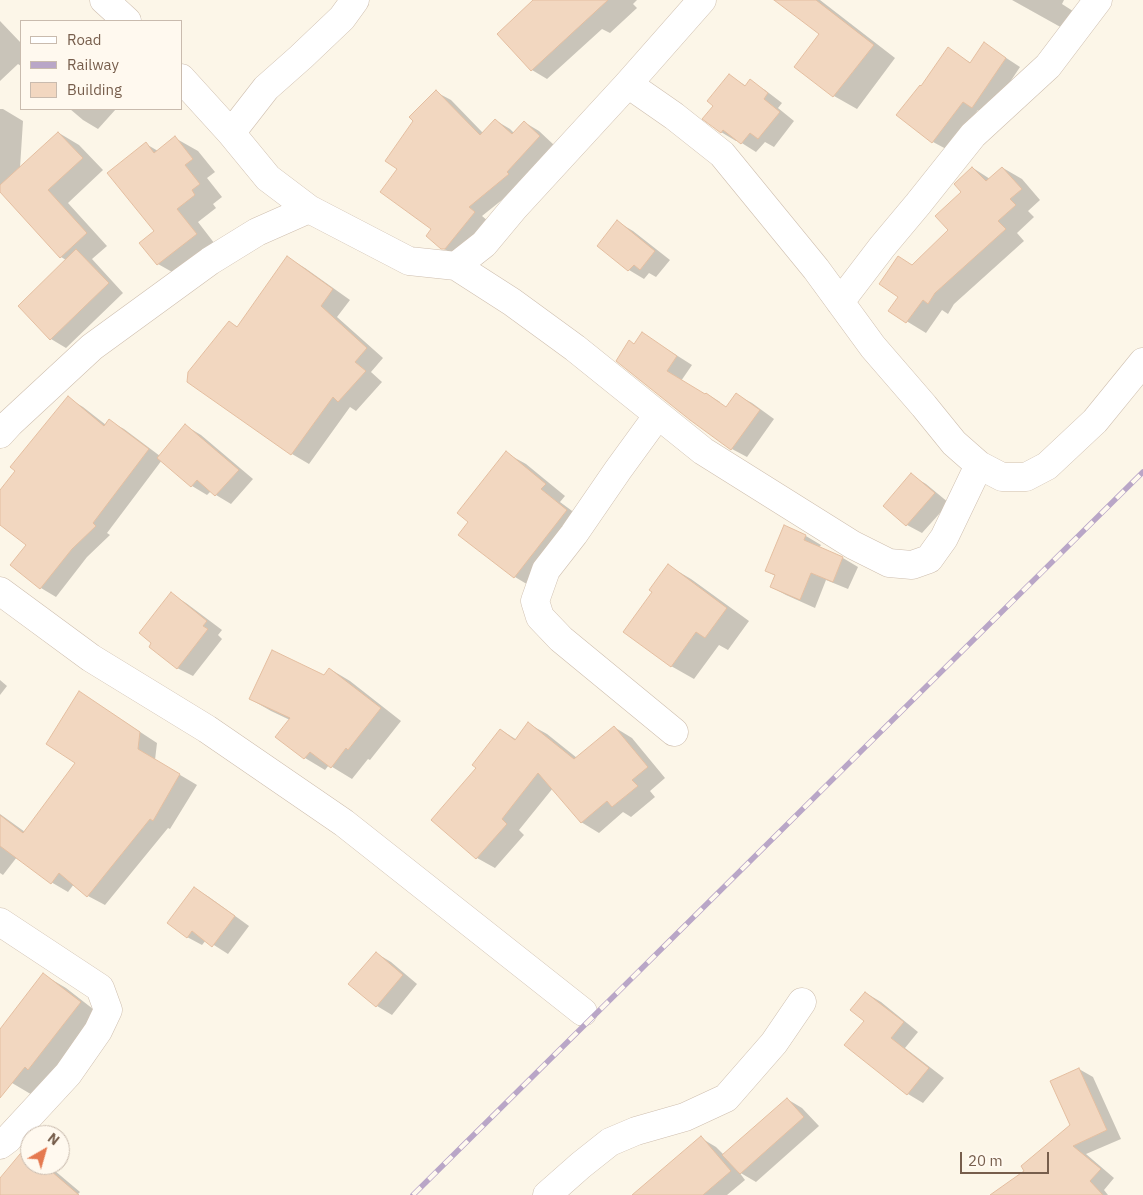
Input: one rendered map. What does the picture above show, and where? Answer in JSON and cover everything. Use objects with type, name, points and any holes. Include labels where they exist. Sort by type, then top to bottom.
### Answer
[{"type":"street","points":[[104,0],[126,20]]},
{"type":"street","points":[[231,133],[266,88],[342,18],[356,0]]},
{"type":"street","points":[[456,266],[484,244],[514,208],[702,0]]},
{"type":"street","points":[[840,302],[972,135],[1048,66],[1098,0]]},
{"type":"street","points":[[182,79],[231,133],[268,178],[309,209],[410,261],[456,266],[512,302],[575,348],[703,452],[852,545],[888,563],[912,565],[929,559],[944,538],[980,465]]},
{"type":"street","points":[[628,84],[674,116],[722,154],[810,261],[873,347],[954,443],[980,465],[1002,477],[1026,476],[1047,466],[1095,421],[1143,362]]},
{"type":"street","points":[[0,434],[92,347],[210,261],[257,232],[309,209]]},
{"type":"street","points":[[658,415],[574,534],[546,570],[535,601],[540,617],[561,639],[674,732]]},
{"type":"street","points":[[0,591],[91,658],[207,729],[344,823],[583,1012]]},
{"type":"street","points":[[0,922],[100,988],[108,1010],[98,1032],[68,1074],[0,1145]]},
{"type":"street","points":[[547,1195],[610,1142],[636,1130],[685,1117],[726,1098],[774,1043],[802,1002]]},
{"type":"building","points":[[533,0],[608,0],[531,71],[497,34]]},
{"type":"building","points":[[774,0],[816,0],[874,45],[833,97],[794,67],[819,34]]},
{"type":"building","points":[[984,42],[1006,58],[972,108],[963,102],[932,143],[896,115],[921,86],[948,47],[970,63]]},
{"type":"building","points":[[729,74],[745,86],[750,79],[768,93],[764,99],[780,112],[758,139],[750,133],[741,144],[723,130],[721,133],[702,119],[713,106],[707,101]]},
{"type":"building","points":[[436,90],[480,135],[495,119],[512,134],[524,121],[540,136],[507,172],[509,174],[469,207],[475,212],[445,249],[441,249],[426,236],[431,229],[380,192],[397,169],[385,161],[413,121],[409,117]]},
{"type":"building","points":[[58,132],[83,158],[48,190],[87,233],[60,258],[0,192],[0,185]]},
{"type":"building","points":[[175,136],[193,159],[185,165],[200,184],[192,190],[195,195],[177,209],[197,234],[157,265],[139,243],[154,231],[107,173],[146,142],[154,153]]},
{"type":"building","points":[[972,167],[986,181],[1002,167],[1022,189],[1010,199],[1016,205],[998,221],[1006,229],[935,293],[928,304],[923,300],[906,323],[888,311],[898,297],[879,284],[898,256],[912,265],[948,230],[935,216],[961,192],[954,184]]},
{"type":"building","points":[[617,220],[655,251],[640,270],[634,265],[628,271],[597,246]]},
{"type":"building","points":[[76,249],[109,283],[50,340],[18,306]]},
{"type":"building","points":[[287,256],[333,289],[321,306],[367,348],[355,362],[366,371],[338,402],[333,397],[291,455],[187,382],[188,372],[229,321],[237,327]]},
{"type":"building","points":[[642,332],[677,356],[667,371],[706,393],[726,407],[736,393],[760,410],[731,450],[616,361],[629,340],[634,344]]},
{"type":"building","points":[[68,396],[104,426],[109,419],[149,449],[93,523],[96,526],[72,549],[40,589],[10,565],[26,545],[0,525],[0,490],[15,471],[10,467]]},
{"type":"building","points":[[185,424],[239,470],[215,496],[197,480],[191,487],[157,458]]},
{"type":"building","points":[[506,451],[546,484],[541,489],[567,510],[514,578],[458,535],[468,522],[457,513]]},
{"type":"building","points":[[911,473],[935,493],[906,526],[883,506]]},
{"type":"building","points":[[784,525],[806,535],[804,540],[843,557],[833,582],[811,573],[800,600],[770,587],[775,575],[765,571]]},
{"type":"building","points":[[668,564],[727,608],[705,638],[696,632],[671,667],[623,632],[652,592],[649,590]]},
{"type":"building","points":[[171,592],[207,621],[203,626],[208,629],[177,669],[149,647],[151,643],[139,633]]},
{"type":"building","points":[[272,650],[324,675],[329,668],[381,708],[348,750],[346,748],[331,768],[310,752],[304,759],[275,737],[290,718],[249,699]]},
{"type":"building","points":[[79,691],[140,732],[138,749],[180,774],[153,821],[150,819],[87,897],[59,873],[51,884],[0,846],[0,815],[23,833],[75,763],[46,744]]},
{"type":"building","points":[[528,722],[574,759],[614,726],[648,767],[632,780],[638,786],[612,807],[607,801],[581,823],[538,773],[502,819],[507,824],[476,859],[431,820],[476,768],[472,765],[500,729],[515,740]]},
{"type":"building","points":[[194,887],[235,916],[212,947],[192,931],[187,938],[167,923]]},
{"type":"building","points":[[376,952],[403,975],[376,1007],[348,984]]},
{"type":"building","points":[[43,973],[81,1002],[28,1070],[25,1067],[0,1098],[0,1029]]},
{"type":"building","points":[[865,992],[904,1022],[891,1038],[929,1068],[907,1095],[844,1045],[864,1021],[850,1010]]},
{"type":"building","points":[[1079,1068],[1107,1130],[1073,1146],[1101,1169],[1090,1181],[1103,1195],[990,1195],[1024,1171],[1021,1166],[1070,1125],[1050,1081]]},
{"type":"building","points":[[787,1098],[804,1117],[740,1174],[722,1155]]},
{"type":"building","points":[[701,1136],[731,1171],[703,1195],[632,1195]]},
{"type":"building","points":[[20,1154],[20,1175],[56,1175],[79,1195],[0,1195],[0,1178]]},
{"type":"railway","points":[[413,1195],[1143,472]]}]
